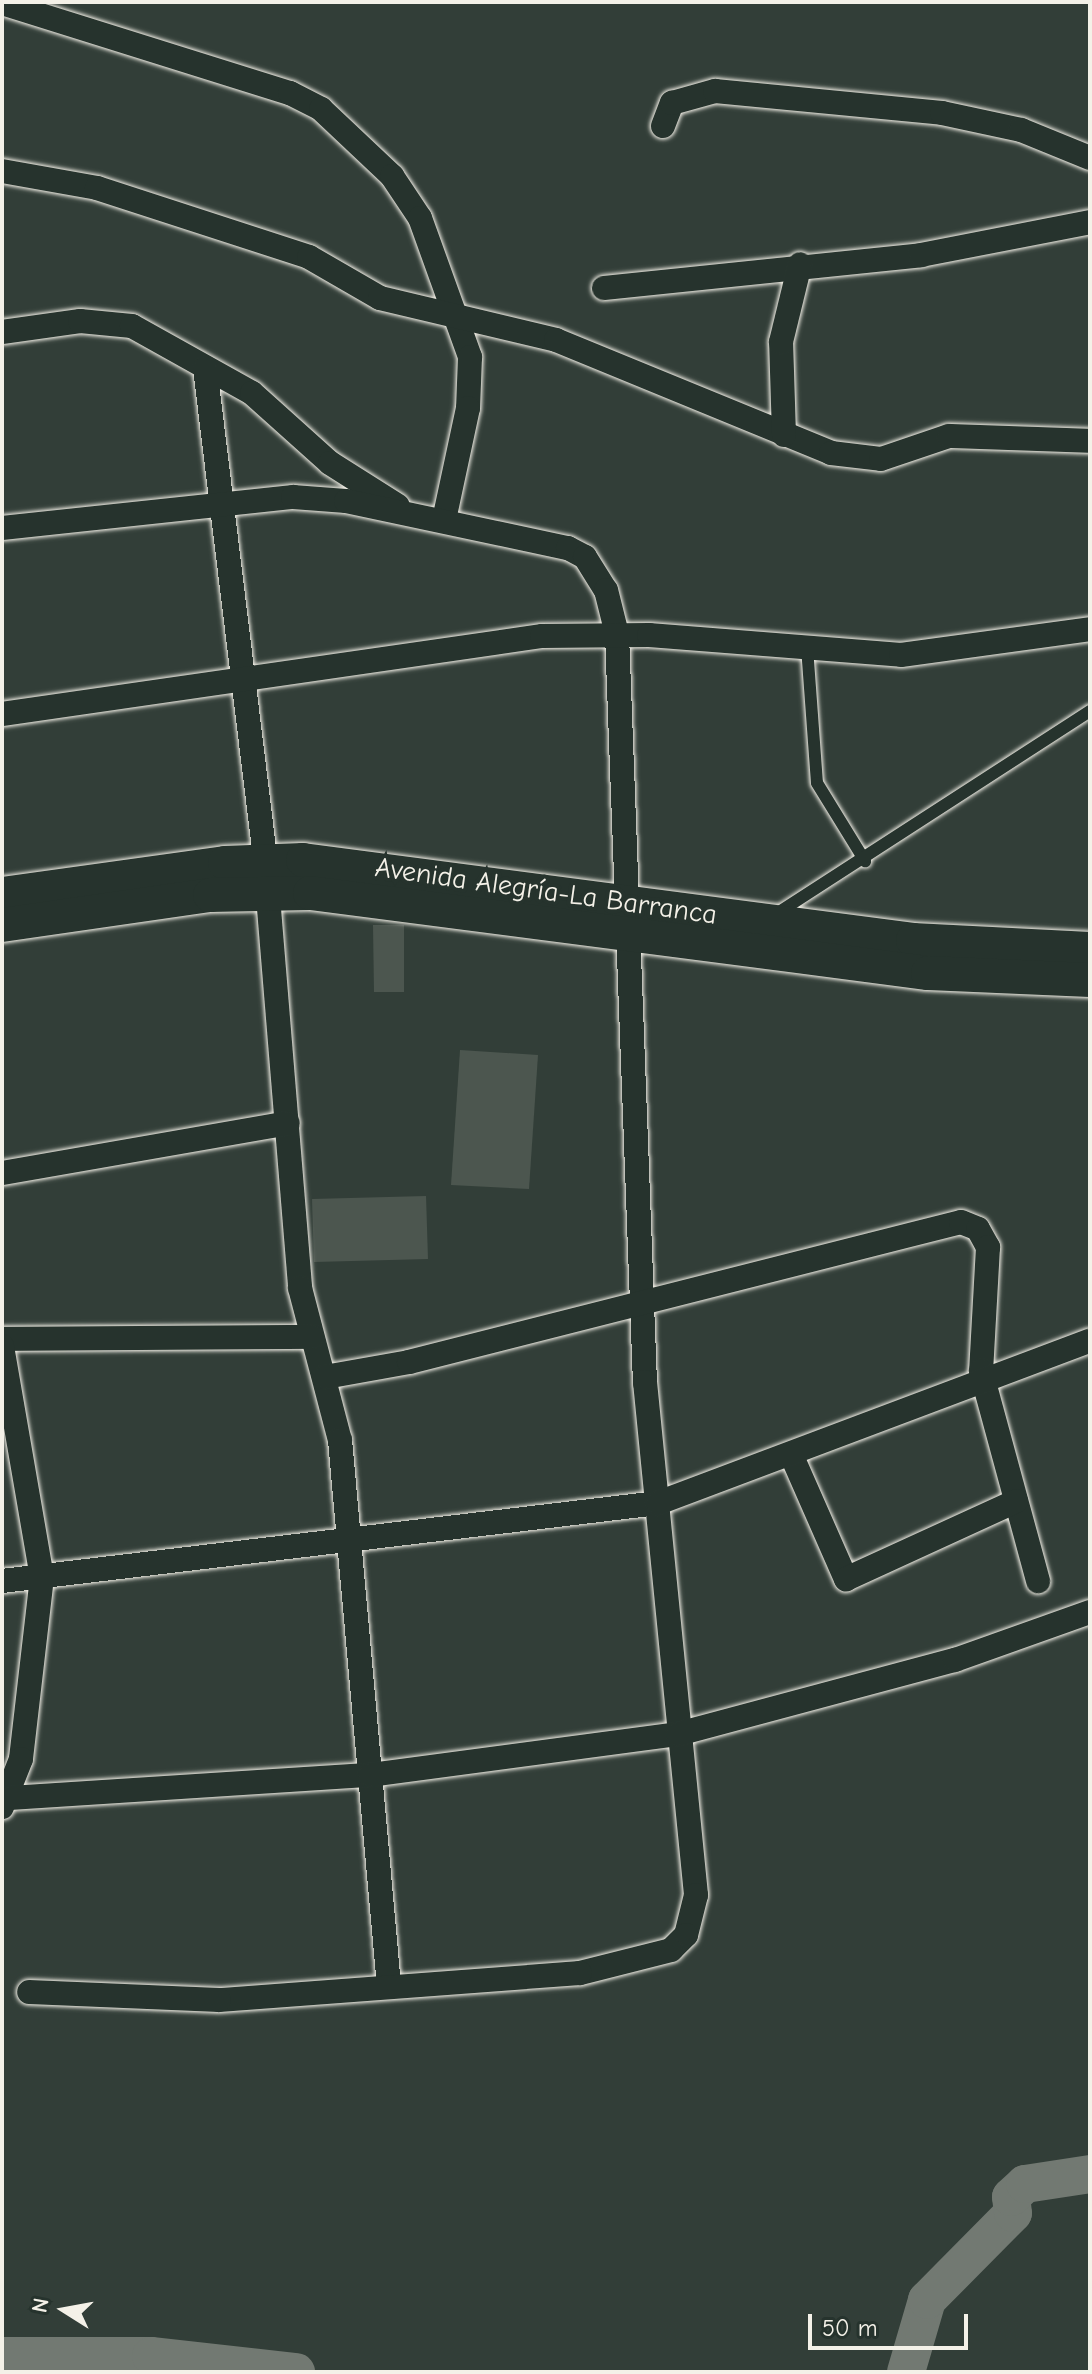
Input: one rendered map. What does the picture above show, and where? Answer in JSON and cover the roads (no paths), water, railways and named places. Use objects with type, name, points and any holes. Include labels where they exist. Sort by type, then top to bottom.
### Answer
[{"type":"main road","name":"Avenida Alegría-La Barranca","points":[[2,925],[264,876]]},
{"type":"main road","name":"Avenida Alegría-La Barranca","points":[[2,894],[264,876],[628,919],[928,973],[1090,980]]},
{"type":"main road","name":"Avenida Alegría-La Barranca","points":[[628,919],[770,922],[913,940],[1090,949]]},
{"type":"street","points":[[2,3],[321,109],[392,176],[420,218],[459,316],[470,357],[468,408],[444,520]]},
{"type":"street","points":[[663,126],[672,103],[715,91],[942,113],[1021,130],[1090,158]]},
{"type":"street","points":[[2,171],[97,188],[309,257],[380,298],[556,340],[831,453],[881,459],[949,436],[1090,441]]},
{"type":"street","points":[[604,288],[800,264],[921,255],[1090,222]]},
{"type":"street","points":[[784,435],[781,342],[800,264]]},
{"type":"street","points":[[2,332],[112,321],[252,393],[330,463],[411,513]]},
{"type":"street","points":[[205,368],[264,876],[288,1123],[300,1288],[340,1440],[389,1986]]},
{"type":"street","points":[[2,528],[293,497],[411,513],[540,539],[585,557],[606,590],[617,634],[641,1301],[678,1734],[696,1895],[686,1935],[671,1950],[580,1973],[173,2001],[29,1992]]},
{"type":"street","points":[[2,714],[244,683],[515,639],[617,634],[901,655],[1090,629]]},
{"type":"street","points":[[2,1173],[288,1123]]},
{"type":"street","points":[[325,1377],[961,1222],[978,1229],[988,1247],[984,1384],[1038,1581]]},
{"type":"street","points":[[2,1339],[312,1337]]},
{"type":"street","points":[[2,1581],[658,1503],[984,1384],[1090,1341]]},
{"type":"street","points":[[2,1346],[42,1577],[6,1802],[370,1775],[678,1734],[955,1660],[1090,1612]]},
{"type":"street","points":[[791,1454],[846,1579],[1016,1501]]},
{"type":"lane","points":[[807,647],[817,783],[865,861]]},
{"type":"lane","points":[[770,922],[778,908],[865,861],[1090,711]]},
{"type":"waterway","points":[[906,2372],[927,2300],[1013,2213],[1011,2197],[1025,2184],[1090,2174]]},
{"type":"waterway","points":[[2,2356],[151,2356],[296,2372]]}]
